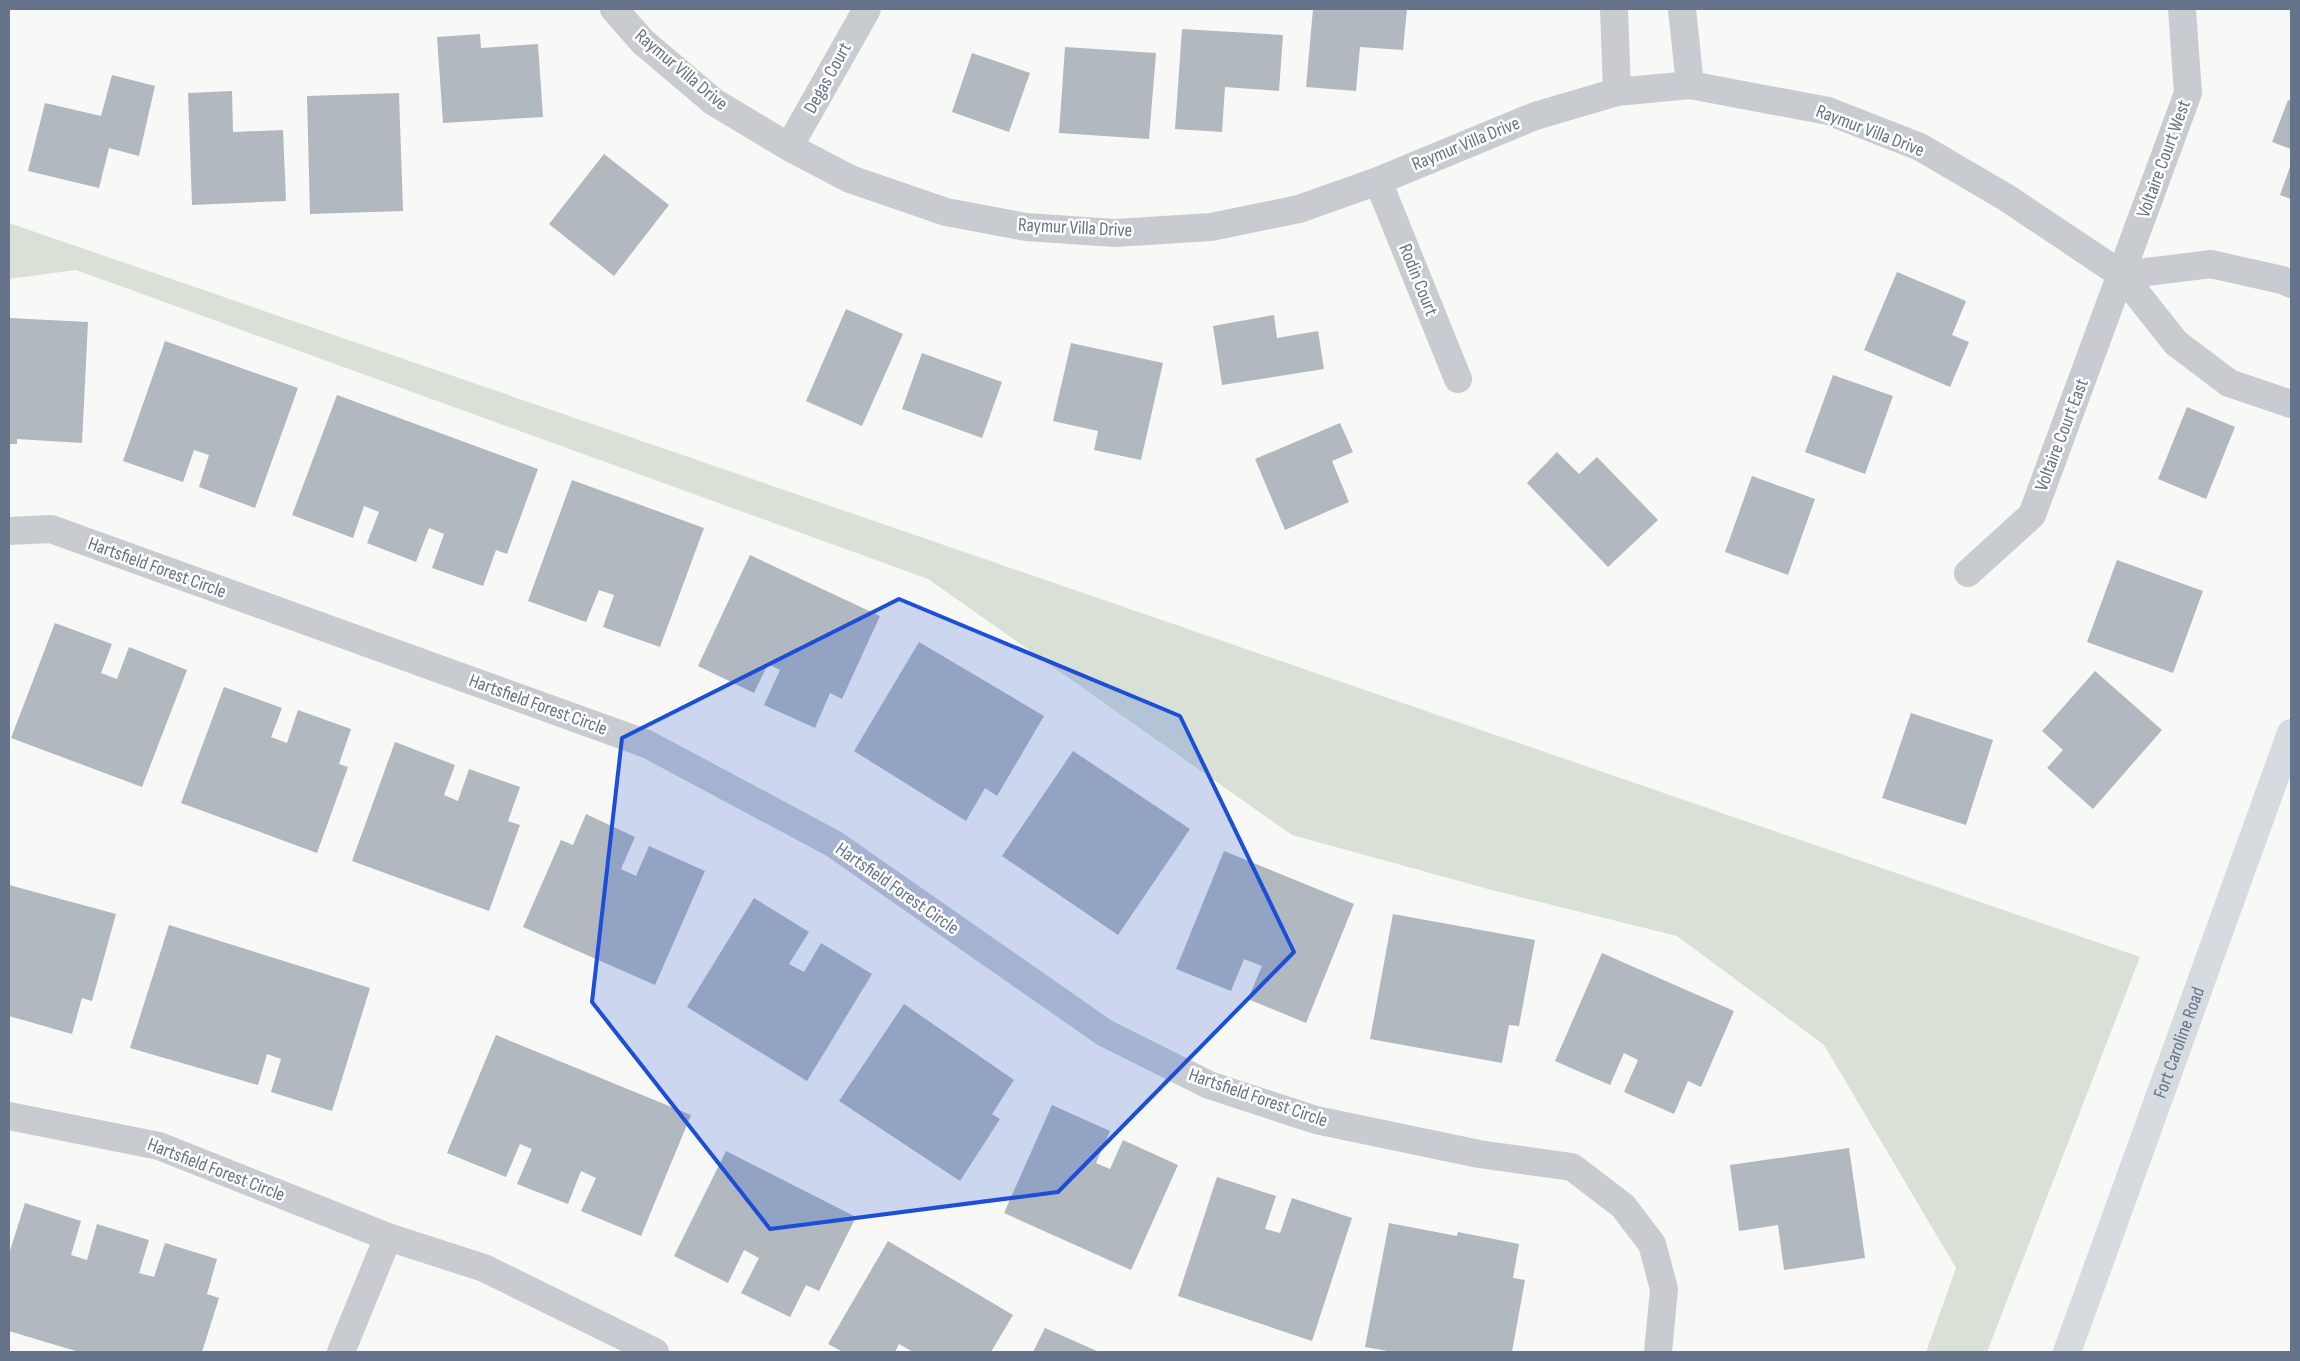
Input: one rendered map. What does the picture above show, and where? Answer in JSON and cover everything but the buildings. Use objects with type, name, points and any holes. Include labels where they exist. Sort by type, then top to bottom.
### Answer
[{"type":"street","name":"Raymur Villa Drive","points":[[614,9],[643,42],[714,102],[789,147],[850,179],[946,212],[1026,227],[1115,233],[1211,227],[1300,209],[1378,181],[1535,116],[1617,92],[1690,85],[1828,111],[1920,148],[2006,198],[2122,276],[2176,343],[2229,383],[2291,404]]},
{"type":"street","name":"Degas Court","points":[[789,147],[867,9]]},
{"type":"street","points":[[1614,9],[1617,92]]},
{"type":"street","points":[[1682,9],[1690,85]]},
{"type":"street","name":"Voltaire Court West","points":[[2122,276],[2188,93],[2182,9]]},
{"type":"street","name":"Rodin Court","points":[[1378,181],[1458,379]]},
{"type":"street","points":[[2122,276],[2211,264],[2282,280],[2291,284]]},
{"type":"street","name":"Voltaire Court East","points":[[1968,573],[2032,515],[2122,276]]},
{"type":"street","name":"Hartsfield Forest Circle","points":[[9,531],[51,529],[647,744],[834,844],[1105,1033],[1209,1085],[1316,1120],[1479,1154],[1572,1167],[1624,1206],[1652,1244],[1664,1289],[1658,1352]]},
{"type":"street","name":"Fort Caroline Road","points":[[2067,1352],[2291,733]]},
{"type":"street","name":"Hartsfield Forest Circle","points":[[9,1116],[159,1146],[388,1237],[484,1268],[656,1352]]},
{"type":"street","points":[[341,1352],[388,1237]]},
{"type":"highlighted area","points":[[899,599],[1180,716],[1294,952],[1058,1192],[770,1229],[592,1002],[622,738]]},
{"type":"shaded area","points":[[9,223],[2140,957],[1987,1352],[1926,1352],[1956,1268],[1824,1045],[1677,936],[1488,889],[1292,835],[928,579],[76,270],[9,279]]}]
